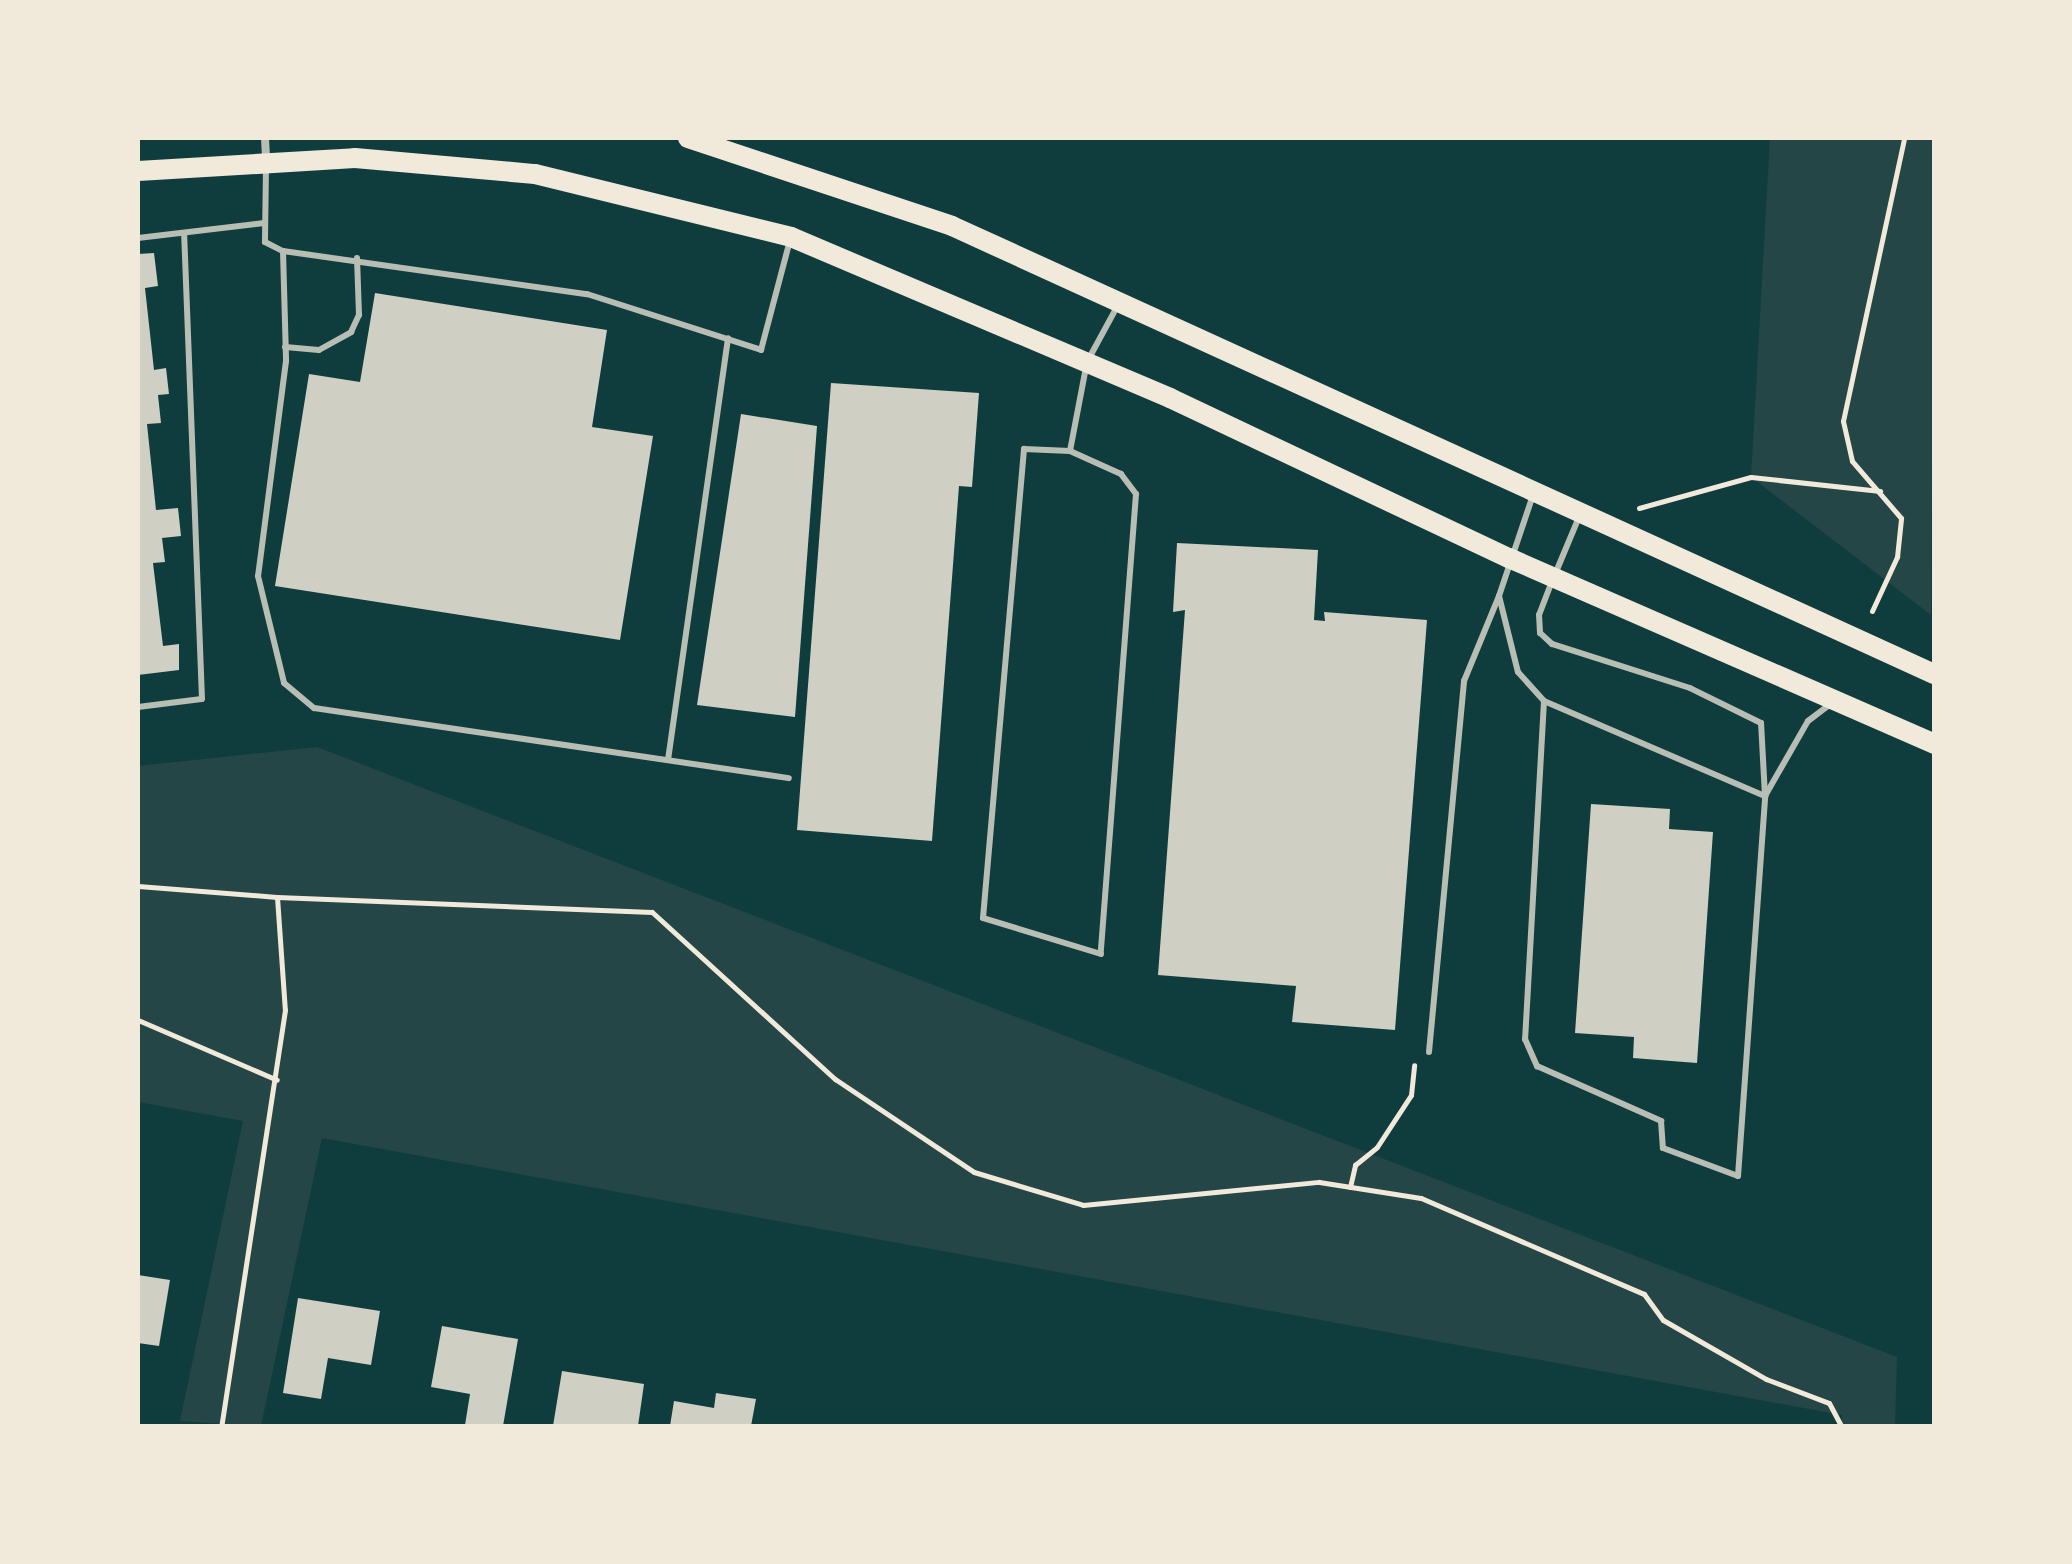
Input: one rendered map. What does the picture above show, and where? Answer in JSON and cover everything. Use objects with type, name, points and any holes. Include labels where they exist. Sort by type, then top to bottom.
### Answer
[{"type":"main road","points":[[688,138],[952,226],[1534,491],[1579,517],[1934,674]]},
{"type":"main road","points":[[138,171],[266,160],[355,158],[535,174],[791,237],[1087,362],[1553,578],[1934,744]]},
{"type":"street","points":[[265,138],[266,160]]},
{"type":"lane","points":[[266,160],[265,242],[283,251],[357,258],[587,294],[761,350],[791,237]]},
{"type":"lane","points":[[138,238],[264,223]]},
{"type":"lane","points":[[138,707],[202,699],[184,233]]},
{"type":"lane","points":[[283,251],[285,347],[258,576],[284,683],[314,708],[789,778]]},
{"type":"lane","points":[[285,347],[319,350],[351,332],[359,315],[357,258]]},
{"type":"lane","points":[[1070,451],[1087,362],[1120,302]]},
{"type":"lane","points":[[668,760],[728,338]]},
{"type":"lane","points":[[1024,449],[1070,451],[1121,474],[1136,494],[1101,954],[983,918],[1024,449]]},
{"type":"lane","points":[[1429,1052],[1464,681],[1499,596],[1509,558],[1534,491]]},
{"type":"lane","points":[[1544,701],[1525,1039],[1537,1066],[1661,1121],[1663,1148],[1738,1176],[1765,796],[1761,723],[1690,688],[1552,644],[1540,633],[1539,615],[1579,517]]},
{"type":"lane","points":[[1499,596],[1518,672],[1544,701],[1765,796]]},
{"type":"lane","points":[[1765,796],[1808,721],[1835,701]]},
{"type":"path","points":[[1872,611],[1897,557],[1901,518],[1881,491],[1852,461],[1843,421],[1904,138]]},
{"type":"path","points":[[1637,509],[1751,477],[1881,491]]},
{"type":"path","points":[[138,886],[277,897],[652,912],[835,1079],[974,1172],[1083,1205],[1319,1182],[1469,1214],[1644,1294],[1674,1327],[1766,1379],[1829,1403],[1841,1426]]},
{"type":"path","points":[[221,1426],[273,1115],[285,1010],[277,897]]},
{"type":"path","points":[[138,1020],[277,1080]]},
{"type":"path","points":[[1350,1187],[1355,1165],[1411,1095],[1414,1061],[1429,1052]]},
{"type":"shaded area","points":[[1770,138],[1934,138],[1931,615],[1751,477]]},
{"type":"shaded area","points":[[317,747],[1897,1357],[1895,1426],[1842,1426],[1842,1415],[322,1138],[261,1426],[180,1421],[243,1121],[138,1102],[138,766]]},
{"type":"building","points":[[154,253],[158,286],[145,288],[154,370],[166,368],[169,394],[158,395],[161,423],[147,424],[156,510],[178,508],[181,536],[162,538],[165,562],[153,563],[163,646],[179,644],[179,670],[138,675],[138,254]]},
{"type":"building","points":[[375,293],[607,330],[592,427],[653,436],[620,640],[275,586],[309,374],[360,382]]},
{"type":"building","points":[[831,383],[979,393],[972,487],[959,486],[932,841],[797,830]]},
{"type":"building","points":[[741,414],[817,426],[795,717],[697,705]]},
{"type":"building","points":[[1177,543],[1318,550],[1314,620],[1325,621],[1324,612],[1427,620],[1395,1030],[1292,1022],[1296,986],[1158,975],[1185,610],[1173,612]]},
{"type":"building","points":[[1591,804],[1670,809],[1669,829],[1713,832],[1697,1063],[1633,1058],[1634,1037],[1575,1033]]},
{"type":"building","points":[[138,1275],[170,1280],[159,1346],[138,1343]]},
{"type":"building","points":[[298,1298],[380,1311],[371,1365],[328,1358],[321,1399],[283,1393]]},
{"type":"building","points":[[442,1326],[518,1339],[503,1426],[465,1425],[470,1394],[431,1387]]},
{"type":"building","points":[[562,1371],[644,1384],[638,1426],[553,1426]]},
{"type":"building","points":[[716,1393],[756,1399],[751,1426],[670,1426],[674,1401],[714,1408]]}]
